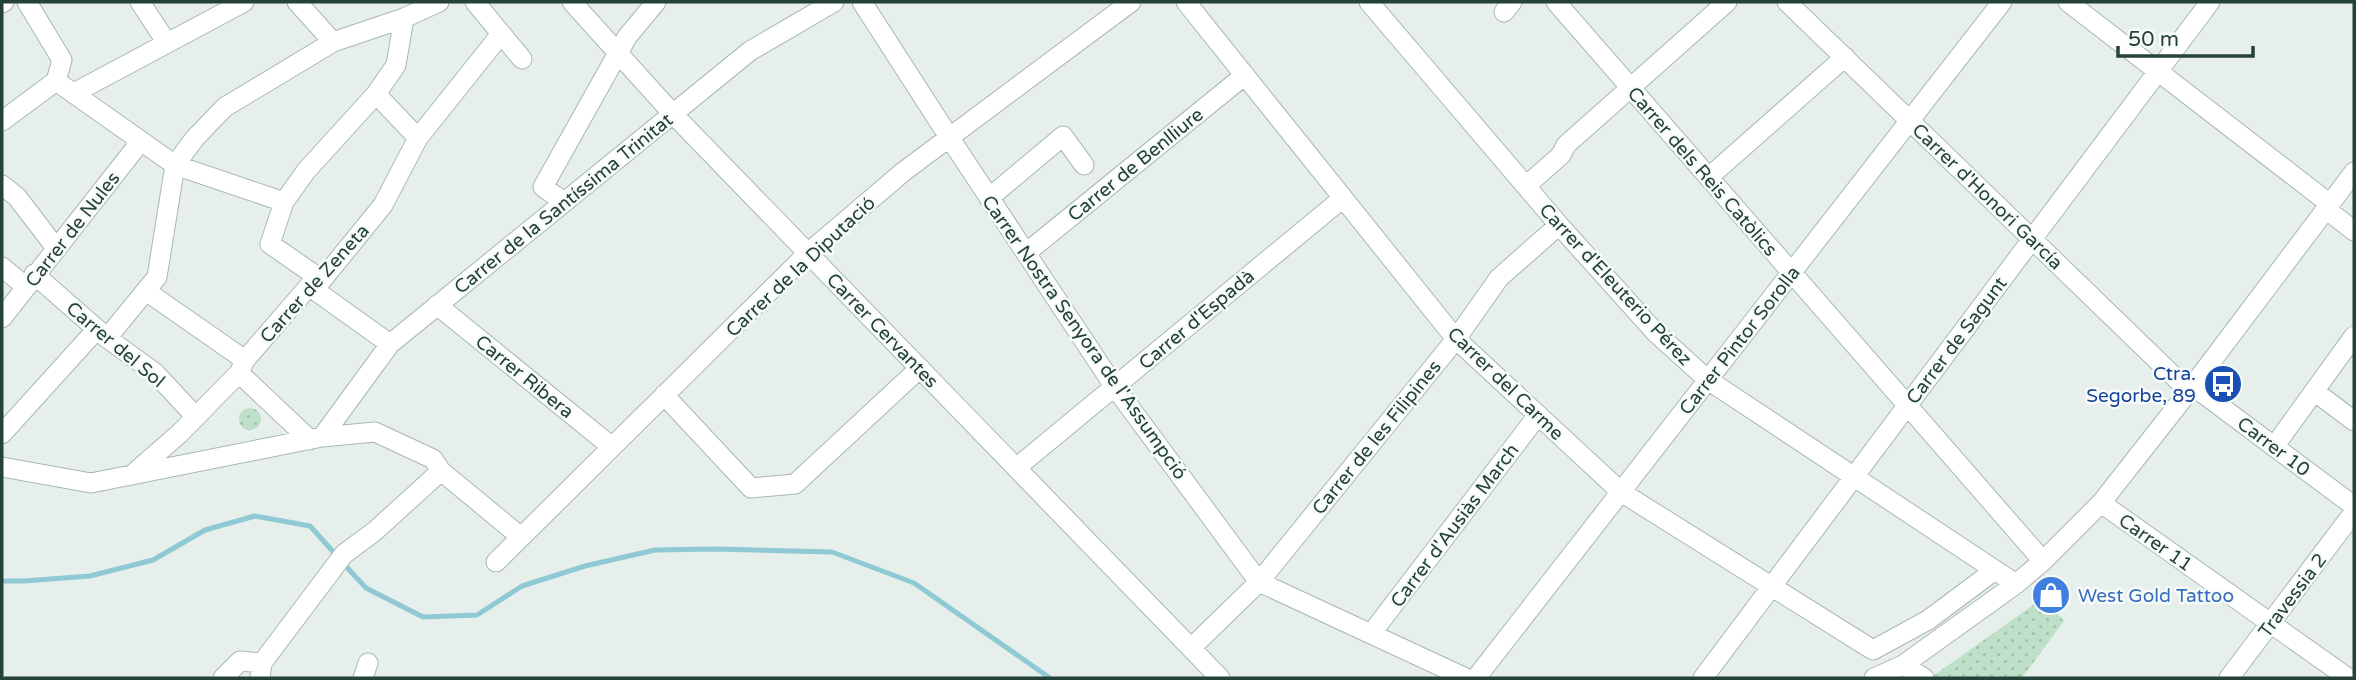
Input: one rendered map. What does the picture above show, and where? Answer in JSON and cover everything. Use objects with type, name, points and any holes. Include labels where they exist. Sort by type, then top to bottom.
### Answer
[{"type":"street","points":[[2,121],[56,81],[62,60],[27,2]]},
{"type":"street","points":[[140,2],[167,43]]},
{"type":"street","points":[[74,93],[244,2]]},
{"type":"street","points":[[297,2],[332,42]]},
{"type":"street","points":[[2,434],[157,277],[175,165],[195,138],[225,107],[332,42],[404,18],[439,2]]},
{"type":"street","points":[[475,2],[522,59]]},
{"type":"street","points":[[564,202],[543,187],[627,37],[656,2]]},
{"type":"street","name":"Carrer de la Santíssima Trinitat","points":[[316,439],[390,344],[750,51],[834,2]]},
{"type":"street","name":"Carrer Nostra Senyora de l'Assumpció","points":[[862,2],[1114,387],[1259,582],[1466,678]]},
{"type":"street","name":"Carrer de la Diputació","points":[[496,562],[808,253],[903,172],[1131,2]]},
{"type":"street","name":"Carrer del Carme","points":[[1186,2],[1456,339],[1621,492],[1873,650],[1928,620],[1995,570]]},
{"type":"street","name":"Carrer d'Eleuterio Pérez","points":[[1369,2],[1559,225],[1656,333],[1707,380],[2016,584]]},
{"type":"street","name":"Carrer dels Reis Catòlics","points":[[1556,2],[2043,561]]},
{"type":"street","points":[[1526,187],[1561,155],[1566,145],[1727,2]]},
{"type":"street","name":"Carrer d'Honori García","points":[[1787,2],[2032,239],[2191,388]]},
{"type":"street","name":"Carrer Pintor Sorolla","points":[[1476,678],[2001,2]]},
{"type":"street","points":[[2068,2],[2328,207],[2354,231]]},
{"type":"street","name":"Carrer de Sagunt","points":[[1703,678],[2210,2]]},
{"type":"street","name":"Carrer Cervantes","points":[[575,5],[673,114],[1220,678]]},
{"type":"street","points":[[390,344],[270,244],[284,202],[306,171],[376,94],[396,65],[404,18]]},
{"type":"street","name":"Carrer de Zeneta","points":[[132,475],[196,417],[383,205],[418,138],[502,34]]},
{"type":"street","points":[[1709,177],[1844,57]]},
{"type":"street","name":"Carrer de Benlliure","points":[[1026,253],[1245,75]]},
{"type":"street","points":[[56,81],[175,165],[284,202]]},
{"type":"street","points":[[376,94],[418,138]]},
{"type":"street","points":[[989,198],[1063,136],[1084,165]]},
{"type":"street","name":"Carrer de Nules","points":[[2,318],[141,141]]},
{"type":"street","points":[[1874,678],[1903,664],[2016,584],[2101,503],[2354,172]]},
{"type":"street","points":[[2,186],[18,197],[56,248]]},
{"type":"street","name":"Carrer d'Espadà","points":[[1016,468],[1343,198]]},
{"type":"street","name":"Carrer de les Filipines","points":[[1191,648],[1259,582],[1456,339],[1499,278],[1559,225]]},
{"type":"street","name":"Carrer del Sol","points":[[2,267],[30,281],[155,373],[196,417]]},
{"type":"street","points":[[146,291],[242,366],[316,439]]},
{"type":"street","name":"Carrer Ribera","points":[[437,305],[612,447]]},
{"type":"street","points":[[2274,447],[2354,335]]},
{"type":"street","points":[[664,395],[751,488],[794,484],[920,368]]},
{"type":"street","name":"Carrer 10","points":[[2191,388],[2354,506]]},
{"type":"street","points":[[2314,391],[2354,421]]},
{"type":"street","name":"Carrer d'Ausiàs March","points":[[1371,634],[1538,415]]},
{"type":"street","points":[[2,467],[91,483],[316,439],[375,432],[433,459],[441,471],[522,537]]},
{"type":"street","points":[[223,678],[240,661],[261,671],[344,554],[375,531],[441,471]]},
{"type":"street","name":"Carrer 11","points":[[2101,503],[2348,678]]},
{"type":"street","name":"Travessia 2","points":[[2229,678],[2354,512]]},
{"type":"street","points":[[1903,664],[1924,678]]},
{"type":"green space","points":[[250,408],[258,411],[261,419],[258,427],[250,430],[242,427],[239,419],[242,411]]},
{"type":"green space","points":[[2043,598],[2064,621],[2022,678],[1933,676]]},
{"type":"waterway","points":[[2,581],[90,576],[153,560],[205,530],[255,516],[310,526],[337,556]]},
{"type":"waterway","points":[[343,563],[366,588],[423,617],[477,615],[522,586],[585,566],[655,550],[832,552],[914,583],[1050,678]]},
{"type":"place","name":"Ctra. Segorbe, 89","points":[[2223,384]]},
{"type":"place","name":"West Gold Tattoo","points":[[2051,595]]}]
